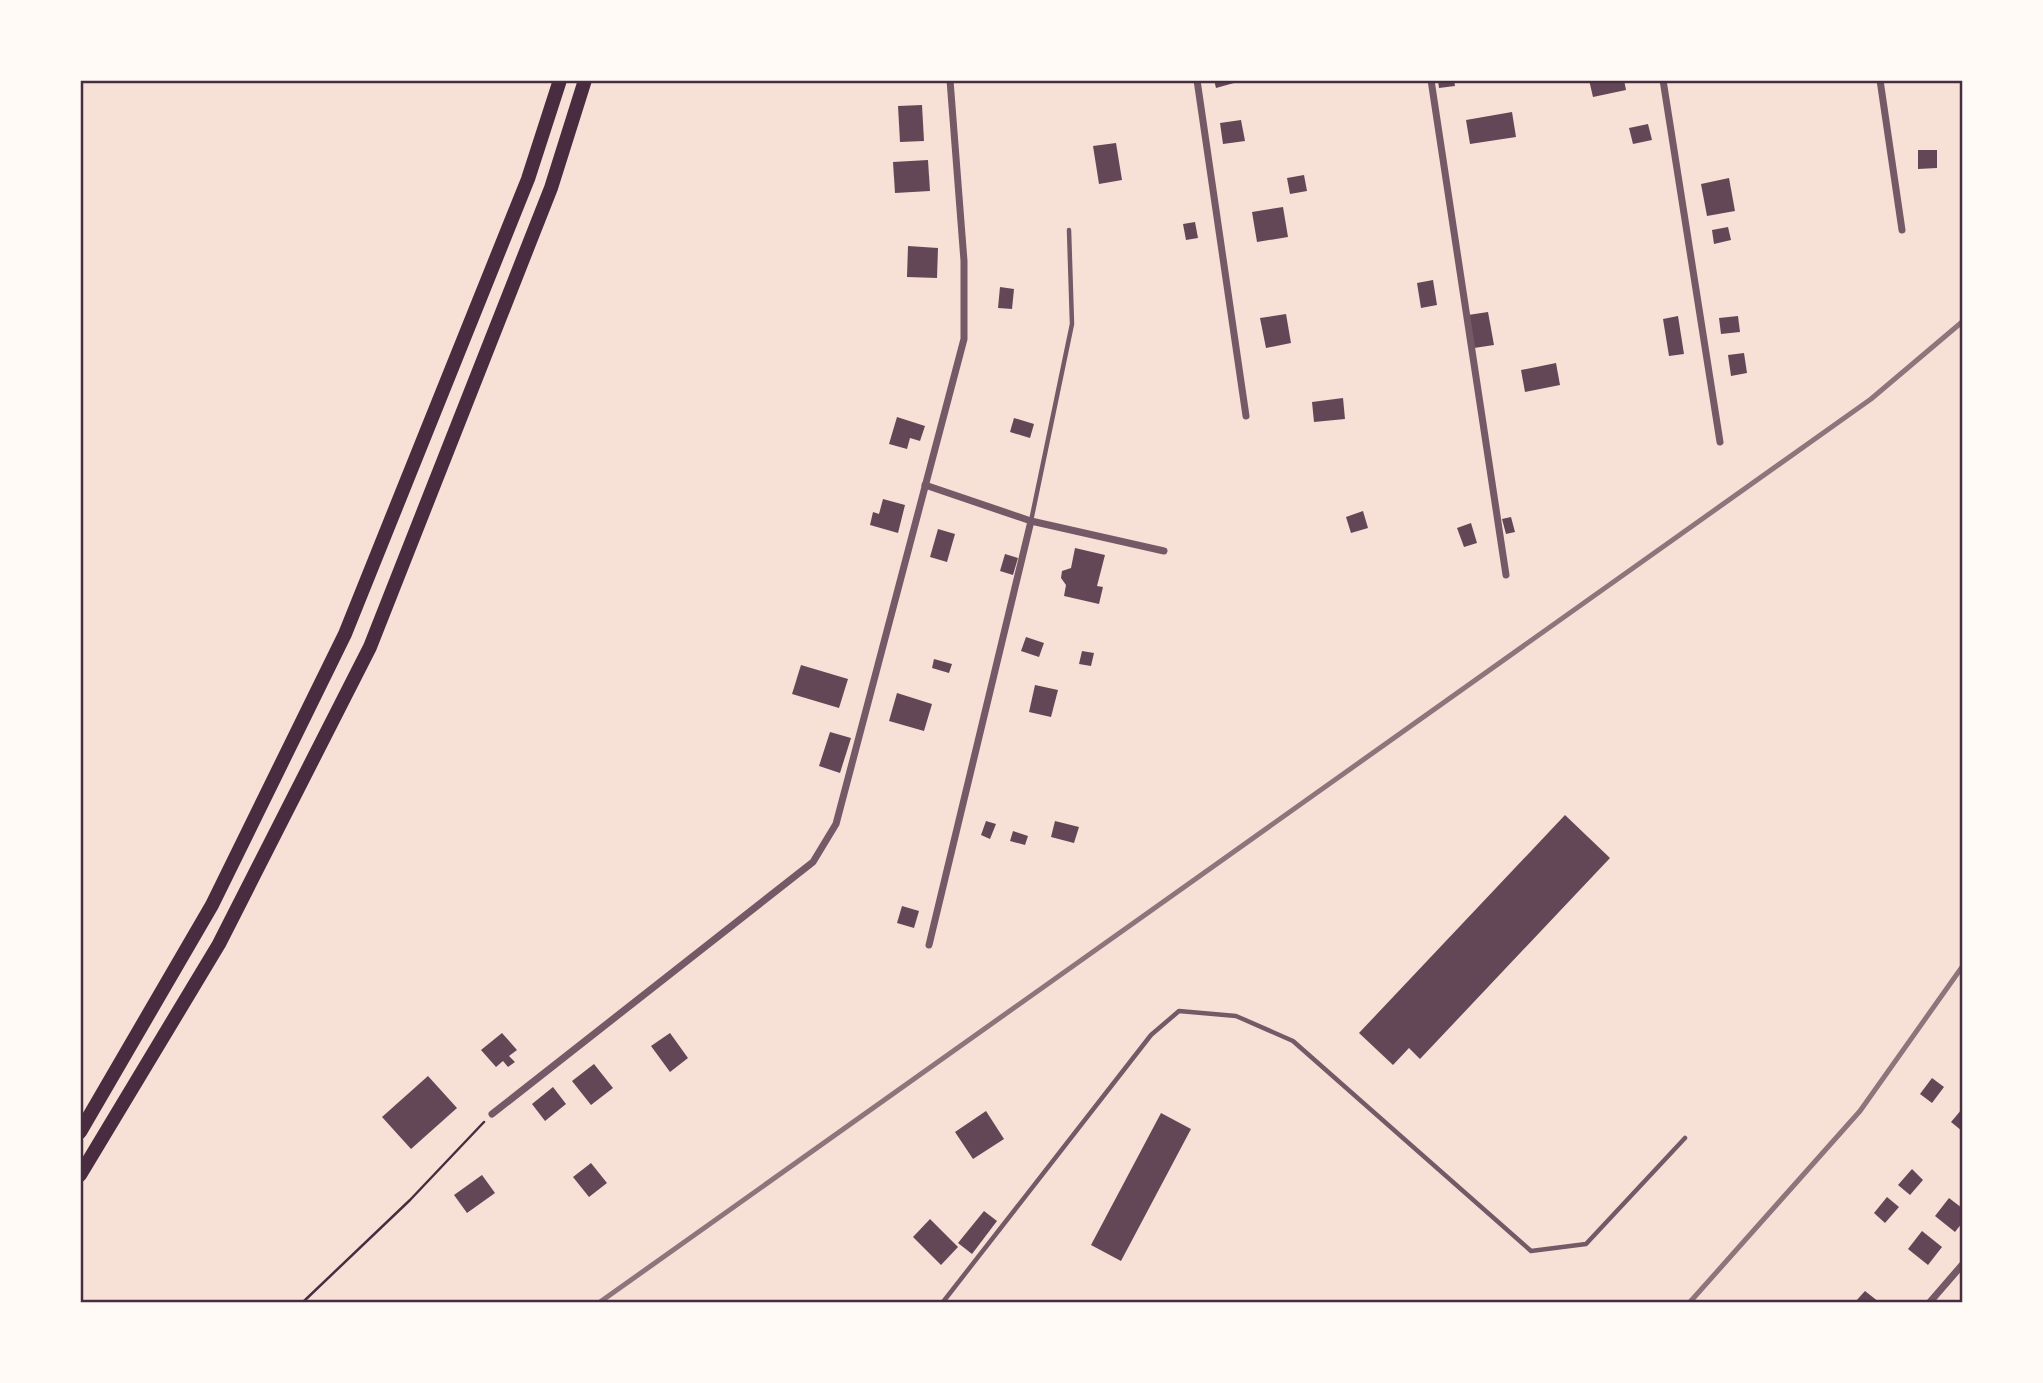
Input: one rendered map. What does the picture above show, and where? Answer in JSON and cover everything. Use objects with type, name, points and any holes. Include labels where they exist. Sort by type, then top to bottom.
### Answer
[{"type":"highway","points":[[80,1132],[212,905],[345,634],[528,179],[560,80]]},
{"type":"highway","points":[[80,1175],[219,944],[370,647],[551,188],[585,80]]},
{"type":"street","points":[[492,1114],[813,862],[836,824],[964,339],[964,261],[950,80]]},
{"type":"street","points":[[1197,80],[1246,416]]},
{"type":"street","points":[[1432,80],[1506,575]]},
{"type":"street","points":[[1663,80],[1720,442]]},
{"type":"street","points":[[1881,80],[1902,230]]},
{"type":"street","points":[[925,485],[1031,521],[1164,551]]},
{"type":"street","points":[[929,945],[1031,521]]},
{"type":"street","points":[[1930,1303],[1962,1265]]},
{"type":"lane","points":[[1031,521],[1072,324],[1069,230]]},
{"type":"lane","points":[[943,1303],[1151,1035],[1179,1011],[1236,1016],[1293,1041],[1531,1251],[1586,1244],[1685,1138]]},
{"type":"path","points":[[303,1303],[410,1200],[492,1114]]},
{"type":"building","points":[[1214,80],[1234,80],[1234,83],[1216,88]]},
{"type":"building","points":[[1438,80],[1454,80],[1455,86],[1439,88]]},
{"type":"building","points":[[1589,80],[1624,80],[1626,90],[1593,97]]},
{"type":"building","points":[[922,105],[924,141],[900,142],[898,106]]},
{"type":"building","points":[[1512,112],[1516,137],[1470,144],[1466,120]]},
{"type":"building","points":[[1241,120],[1245,141],[1223,144],[1220,123]]},
{"type":"building","points":[[1648,124],[1652,140],[1633,144],[1629,128]]},
{"type":"building","points":[[1116,143],[1122,180],[1099,184],[1093,146]]},
{"type":"building","points":[[1918,150],[1937,150],[1937,168],[1918,169]]},
{"type":"building","points":[[928,160],[930,191],[895,193],[893,162]]},
{"type":"building","points":[[1304,175],[1307,191],[1290,194],[1287,178]]},
{"type":"building","points":[[1729,178],[1735,211],[1707,216],[1701,184]]},
{"type":"building","points":[[1283,207],[1288,237],[1257,242],[1252,212]]},
{"type":"building","points":[[1195,222],[1198,238],[1186,240],[1183,224]]},
{"type":"building","points":[[1728,227],[1731,240],[1714,244],[1712,230]]},
{"type":"building","points":[[908,246],[938,248],[937,278],[907,277]]},
{"type":"building","points":[[1433,280],[1437,305],[1421,308],[1417,283]]},
{"type":"building","points":[[1000,287],[1014,289],[1012,309],[998,308]]},
{"type":"building","points":[[1488,312],[1494,345],[1474,348],[1468,315]]},
{"type":"building","points":[[1286,314],[1291,343],[1266,348],[1260,318]]},
{"type":"building","points":[[1678,316],[1684,354],[1669,356],[1663,319]]},
{"type":"building","points":[[1738,316],[1740,332],[1721,334],[1719,318]]},
{"type":"building","points":[[1744,353],[1747,373],[1731,376],[1728,355]]},
{"type":"building","points":[[1556,363],[1560,385],[1525,392],[1521,370]]},
{"type":"building","points":[[1343,398],[1345,419],[1314,422],[1312,402]]},
{"type":"building","points":[[897,417],[925,426],[920,441],[910,438],[907,449],[889,444]]},
{"type":"building","points":[[1014,418],[1034,424],[1030,438],[1010,432]]},
{"type":"building","points":[[883,499],[905,505],[898,533],[870,525],[873,512],[879,514]]},
{"type":"building","points":[[1363,511],[1368,528],[1351,533],[1346,517]]},
{"type":"building","points":[[1511,517],[1515,532],[1506,534],[1502,519]]},
{"type":"building","points":[[1471,523],[1477,543],[1464,547],[1457,528]]},
{"type":"building","points":[[938,529],[955,534],[947,562],[930,557]]},
{"type":"building","points":[[1075,548],[1105,555],[1097,586],[1103,587],[1099,604],[1064,596],[1066,585],[1061,578],[1062,571],[1071,568]]},
{"type":"building","points":[[1005,554],[1018,558],[1013,575],[1000,571]]},
{"type":"building","points":[[1026,637],[1044,643],[1039,657],[1021,651]]},
{"type":"building","points":[[1082,651],[1094,653],[1091,666],[1079,664]]},
{"type":"building","points":[[934,659],[952,664],[949,673],[932,668]]},
{"type":"building","points":[[801,665],[848,679],[839,708],[792,694]]},
{"type":"building","points":[[1035,685],[1058,690],[1051,717],[1029,712]]},
{"type":"building","points":[[897,693],[932,704],[924,731],[889,721]]},
{"type":"building","points":[[830,732],[851,738],[840,773],[819,766]]},
{"type":"building","points":[[1565,815],[1610,858],[1420,1059],[1409,1048],[1393,1065],[1359,1033]]},
{"type":"building","points":[[986,821],[996,824],[990,839],[981,835]]},
{"type":"building","points":[[1055,821],[1079,827],[1074,843],[1051,837]]},
{"type":"building","points":[[1013,831],[1028,836],[1025,845],[1010,841]]},
{"type":"building","points":[[902,906],[919,911],[914,928],[897,923]]},
{"type":"building","points":[[502,1033],[517,1050],[509,1056],[515,1062],[508,1067],[503,1061],[496,1067],[481,1050]]},
{"type":"building","points":[[670,1033],[688,1058],[670,1072],[651,1046]]},
{"type":"building","points":[[594,1064],[613,1088],[591,1105],[572,1081]]},
{"type":"building","points":[[428,1076],[457,1108],[411,1149],[382,1117]]},
{"type":"building","points":[[1932,1078],[1944,1087],[1932,1103],[1920,1094]]},
{"type":"building","points":[[553,1087],[566,1104],[545,1121],[532,1104]]},
{"type":"building","points":[[1962,1109],[1962,1131],[1951,1122]]},
{"type":"building","points":[[986,1111],[1004,1139],[973,1159],[955,1132]]},
{"type":"building","points":[[1161,1113],[1191,1129],[1121,1261],[1091,1245]]},
{"type":"building","points":[[591,1163],[607,1183],[589,1197],[573,1177]]},
{"type":"building","points":[[1912,1169],[1923,1180],[1910,1195],[1898,1185]]},
{"type":"building","points":[[482,1175],[495,1193],[467,1213],[454,1195]]},
{"type":"building","points":[[1887,1197],[1899,1207],[1885,1223],[1874,1213]]},
{"type":"building","points":[[1949,1198],[1962,1208],[1962,1223],[1955,1232],[1935,1216]]},
{"type":"building","points":[[984,1211],[997,1221],[972,1254],[958,1243]]},
{"type":"building","points":[[930,1219],[958,1247],[941,1265],[913,1237]]},
{"type":"building","points":[[1922,1231],[1942,1247],[1928,1265],[1908,1249]]},
{"type":"building","points":[[1865,1291],[1879,1302],[1855,1302]]},
{"type":"railway","points":[[600,1302],[1871,399],[1962,322]]},
{"type":"railway","points":[[1690,1302],[1860,1111],[1962,967]]}]
